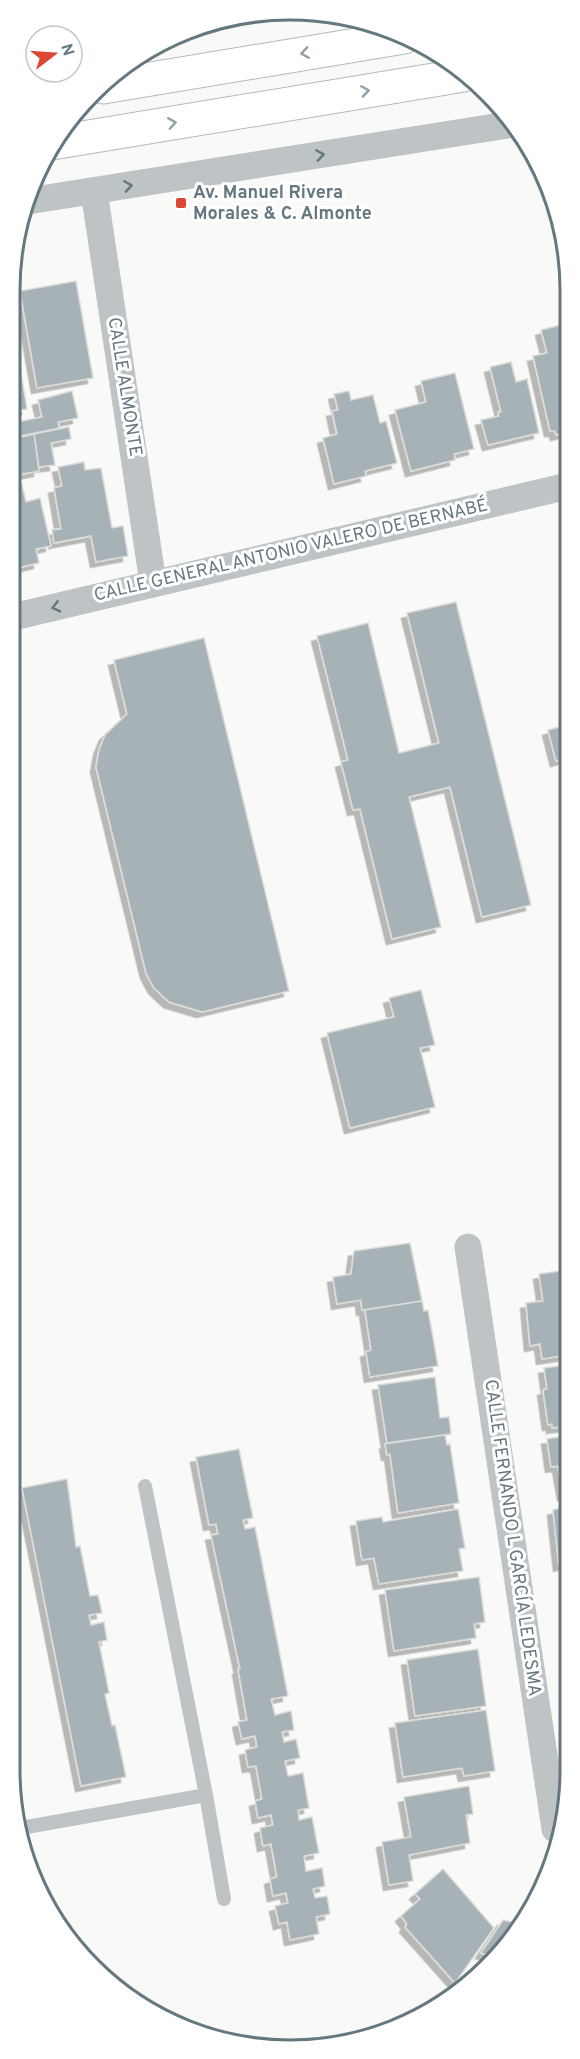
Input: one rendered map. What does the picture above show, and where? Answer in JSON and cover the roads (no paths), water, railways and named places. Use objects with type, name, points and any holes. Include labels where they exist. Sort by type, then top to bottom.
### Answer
[{"type":"highway","points":[[114,85],[391,39]]},
{"type":"highway","points":[[64,141],[456,76]]},
{"type":"street","points":[[35,200],[505,125]]},
{"type":"street","name":"CALLE ALMONTE","points":[[94,191],[153,583]]},
{"type":"street","name":"CALLE GENERAL ANTONIO VALERO DE BERNABÉ","points":[[20,615],[560,488]]},
{"type":"street","name":"CALLE FERNANDO L GARCÍA LEDESMA","points":[[468,1247],[557,1810]]},
{"type":"lane","points":[[145,1486],[206,1795],[224,1899]]},
{"type":"lane","points":[[26,1827],[206,1795]]},
{"type":"place","name":"Av. Manuel Rivera Morales & C. Almonte","points":[[181,203]]}]
